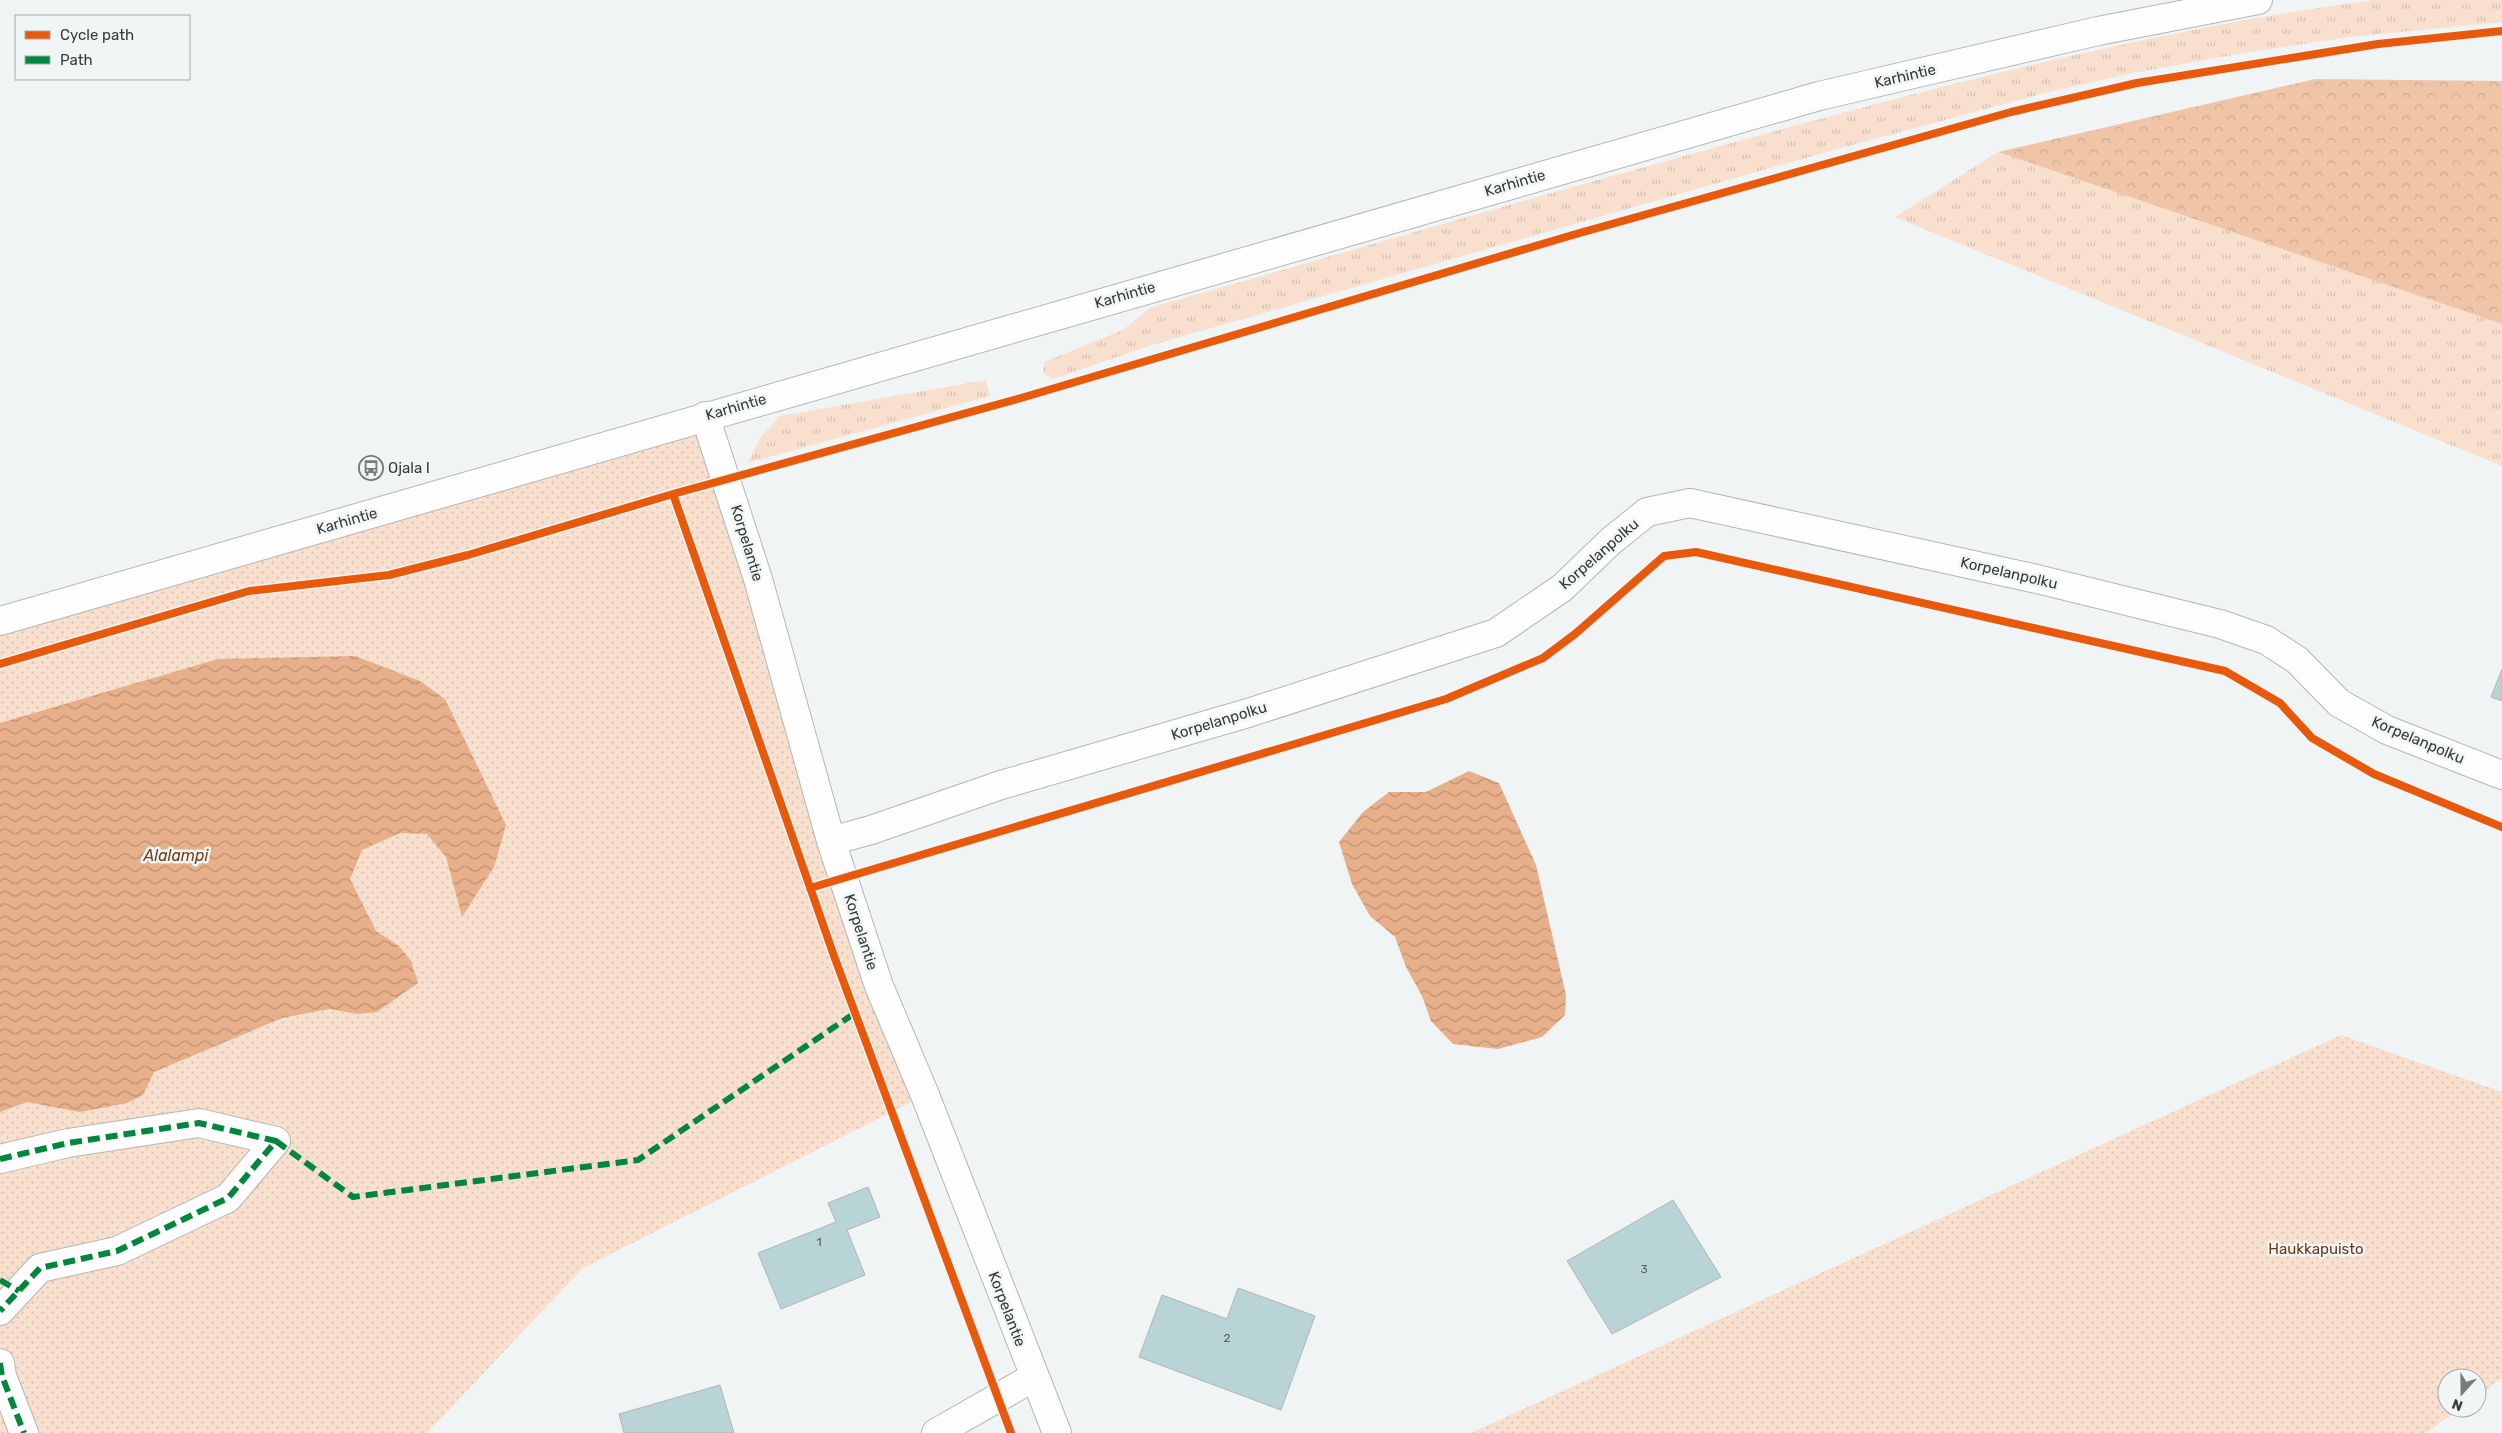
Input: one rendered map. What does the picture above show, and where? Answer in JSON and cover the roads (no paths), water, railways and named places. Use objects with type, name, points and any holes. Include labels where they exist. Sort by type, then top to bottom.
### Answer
[{"type":"street","name":"Karhintie","points":[[0,621],[1819,96],[2098,31],[2258,0]]},
{"type":"street","name":"Korpelantie","points":[[705,416],[758,579],[831,841],[879,986],[925,1095],[1057,1433]]},
{"type":"street","name":"Korpelanpolku","points":[[831,841],[871,830],[1001,785],[1248,713],[1496,633],[1562,588],[1611,541],[1647,512],[1690,503],[2027,576],[2220,624],[2266,640],[2290,655],[2339,703],[2387,730],[2502,775]]},
{"type":"street","points":[[0,1159],[68,1144],[199,1122],[276,1140],[228,1198],[117,1251],[40,1268],[10,1285],[0,1311]]},
{"type":"street","points":[[0,1363],[2,1376],[24,1433]]},
{"type":"street","points":[[936,1433],[1034,1377]]},
{"type":"water","name":"Alalampi","points":[[355,656],[420,681],[445,699],[506,825],[494,867],[462,917],[446,857],[427,834],[400,833],[362,850],[350,879],[376,931],[399,946],[411,961],[418,983],[377,1012],[358,1014],[329,1009],[282,1018],[154,1072],[143,1095],[127,1103],[80,1112],[27,1102],[0,1112],[0,723],[218,659]]},
{"type":"water","points":[[1469,771],[1499,783],[1536,865],[1566,995],[1565,1015],[1542,1037],[1498,1049],[1453,1044],[1431,1021],[1422,996],[1406,967],[1395,937],[1370,916],[1352,884],[1339,842],[1363,812],[1389,792],[1426,792]]},
{"type":"place","name":"Ojala I","points":[[371,468]]},
{"type":"park label","name":"Haukkapuisto","points":[[2316,1249]]}]
